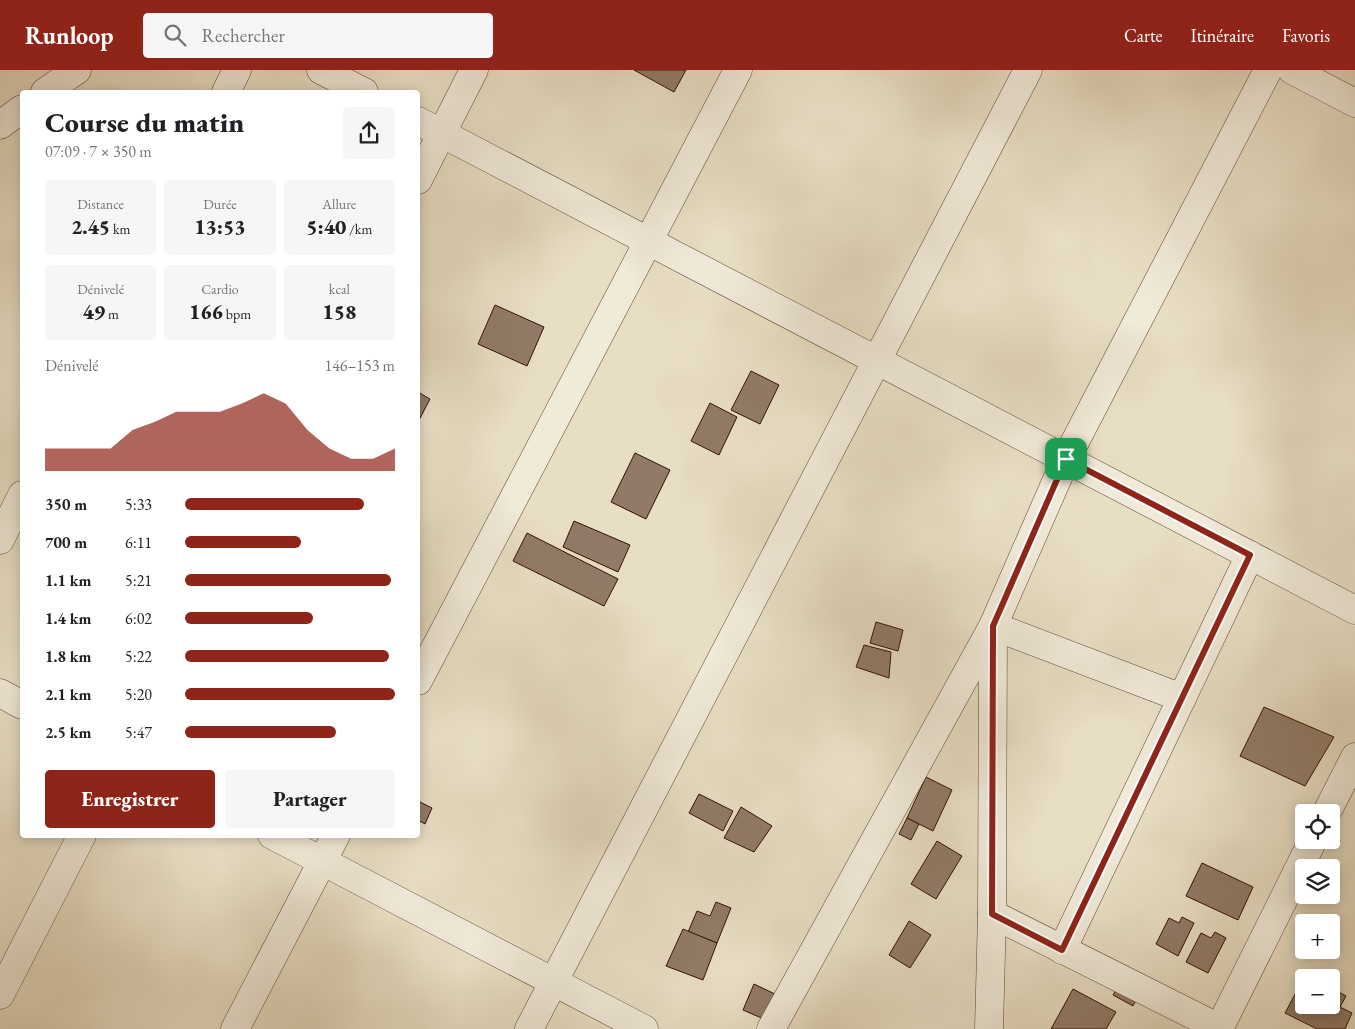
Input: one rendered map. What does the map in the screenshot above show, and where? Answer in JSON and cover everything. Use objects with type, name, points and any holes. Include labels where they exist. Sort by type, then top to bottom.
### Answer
[{"type":"street","points":[[48,90],[77,70]]},
{"type":"street","points":[[227,90],[237,70]]},
{"type":"street","points":[[321,70],[360,90]]},
{"type":"street","points":[[420,176],[474,70]]},
{"type":"street","points":[[420,677],[738,70]]},
{"type":"street","points":[[529,1029],[1028,70]]},
{"type":"street","points":[[771,1029],[993,626],[1066,459],[1268,70]]},
{"type":"street","points":[[1292,70],[1355,103]]},
{"type":"street","points":[[0,125],[20,110]]},
{"type":"street","points":[[420,121],[1355,610]]},
{"type":"street","points":[[0,540],[20,499]]},
{"type":"street","points":[[1062,950],[1250,555]]},
{"type":"street","points":[[993,626],[1182,698]]},
{"type":"street","points":[[989,1029],[992,914],[993,626]]},
{"type":"street","points":[[0,693],[20,704]]},
{"type":"street","points":[[1331,804],[1355,756]]},
{"type":"street","points":[[0,995],[80,838]]},
{"type":"street","points":[[278,838],[644,1029]]},
{"type":"street","points":[[235,1029],[334,838]]},
{"type":"street","points":[[992,914],[1220,1029],[1309,849]]},
{"type":"building","points":[[634,70],[686,70],[674,92]]},
{"type":"building","points":[[495,305],[544,327],[527,366],[478,344]]},
{"type":"building","points":[[751,371],[779,385],[760,424],[731,410]]},
{"type":"building","points":[[420,393],[430,399],[420,418]]},
{"type":"building","points":[[710,403],[737,417],[719,455],[691,441]]},
{"type":"building","points":[[635,453],[670,470],[646,519],[611,502]]},
{"type":"building","points":[[574,521],[630,545],[618,572],[563,547]]},
{"type":"building","points":[[527,533],[618,579],[604,606],[513,561]]},
{"type":"building","points":[[876,622],[903,630],[898,651],[870,643]]},
{"type":"building","points":[[864,645],[891,652],[889,678],[856,667]]},
{"type":"building","points":[[1264,707],[1334,737],[1305,786],[1240,756]]},
{"type":"building","points":[[926,777],[952,790],[933,831],[907,818]]},
{"type":"building","points":[[699,794],[733,811],[723,831],[689,813]]},
{"type":"building","points":[[420,802],[432,808],[425,824],[420,821]]},
{"type":"building","points":[[741,807],[772,826],[754,852],[724,838]]},
{"type":"building","points":[[907,818],[919,824],[911,840],[899,834]]},
{"type":"building","points":[[937,841],[962,856],[936,899],[911,884]]},
{"type":"building","points":[[1202,863],[1253,887],[1238,920],[1186,896]]},
{"type":"building","points":[[716,902],[731,908],[717,943],[688,932],[697,911],[710,916]]},
{"type":"building","points":[[1182,917],[1194,923],[1178,956],[1156,944],[1169,918],[1179,923]]},
{"type":"building","points":[[909,921],[931,935],[910,968],[889,955]]},
{"type":"building","points":[[683,929],[717,943],[703,980],[666,966]]},
{"type":"building","points":[[1215,932],[1226,938],[1208,973],[1186,962],[1201,933],[1211,938]]},
{"type":"building","points":[[1121,981],[1140,992],[1133,1006],[1113,995]]},
{"type":"building","points":[[754,984],[777,995],[766,1020],[743,1010]]},
{"type":"building","points":[[1073,989],[1116,1012],[1106,1029],[1051,1029]]},
{"type":"building","points":[[1340,993],[1346,996],[1340,1007]]},
{"type":"building","points":[[1295,994],[1295,1014],[1340,1014],[1340,1007],[1352,1013],[1345,1029],[1317,1029],[1285,1013]]},
{"type":"route","points":[[1066,459],[1250,555],[1062,950],[992,914],[992,680],[993,626],[1066,459]]}]
